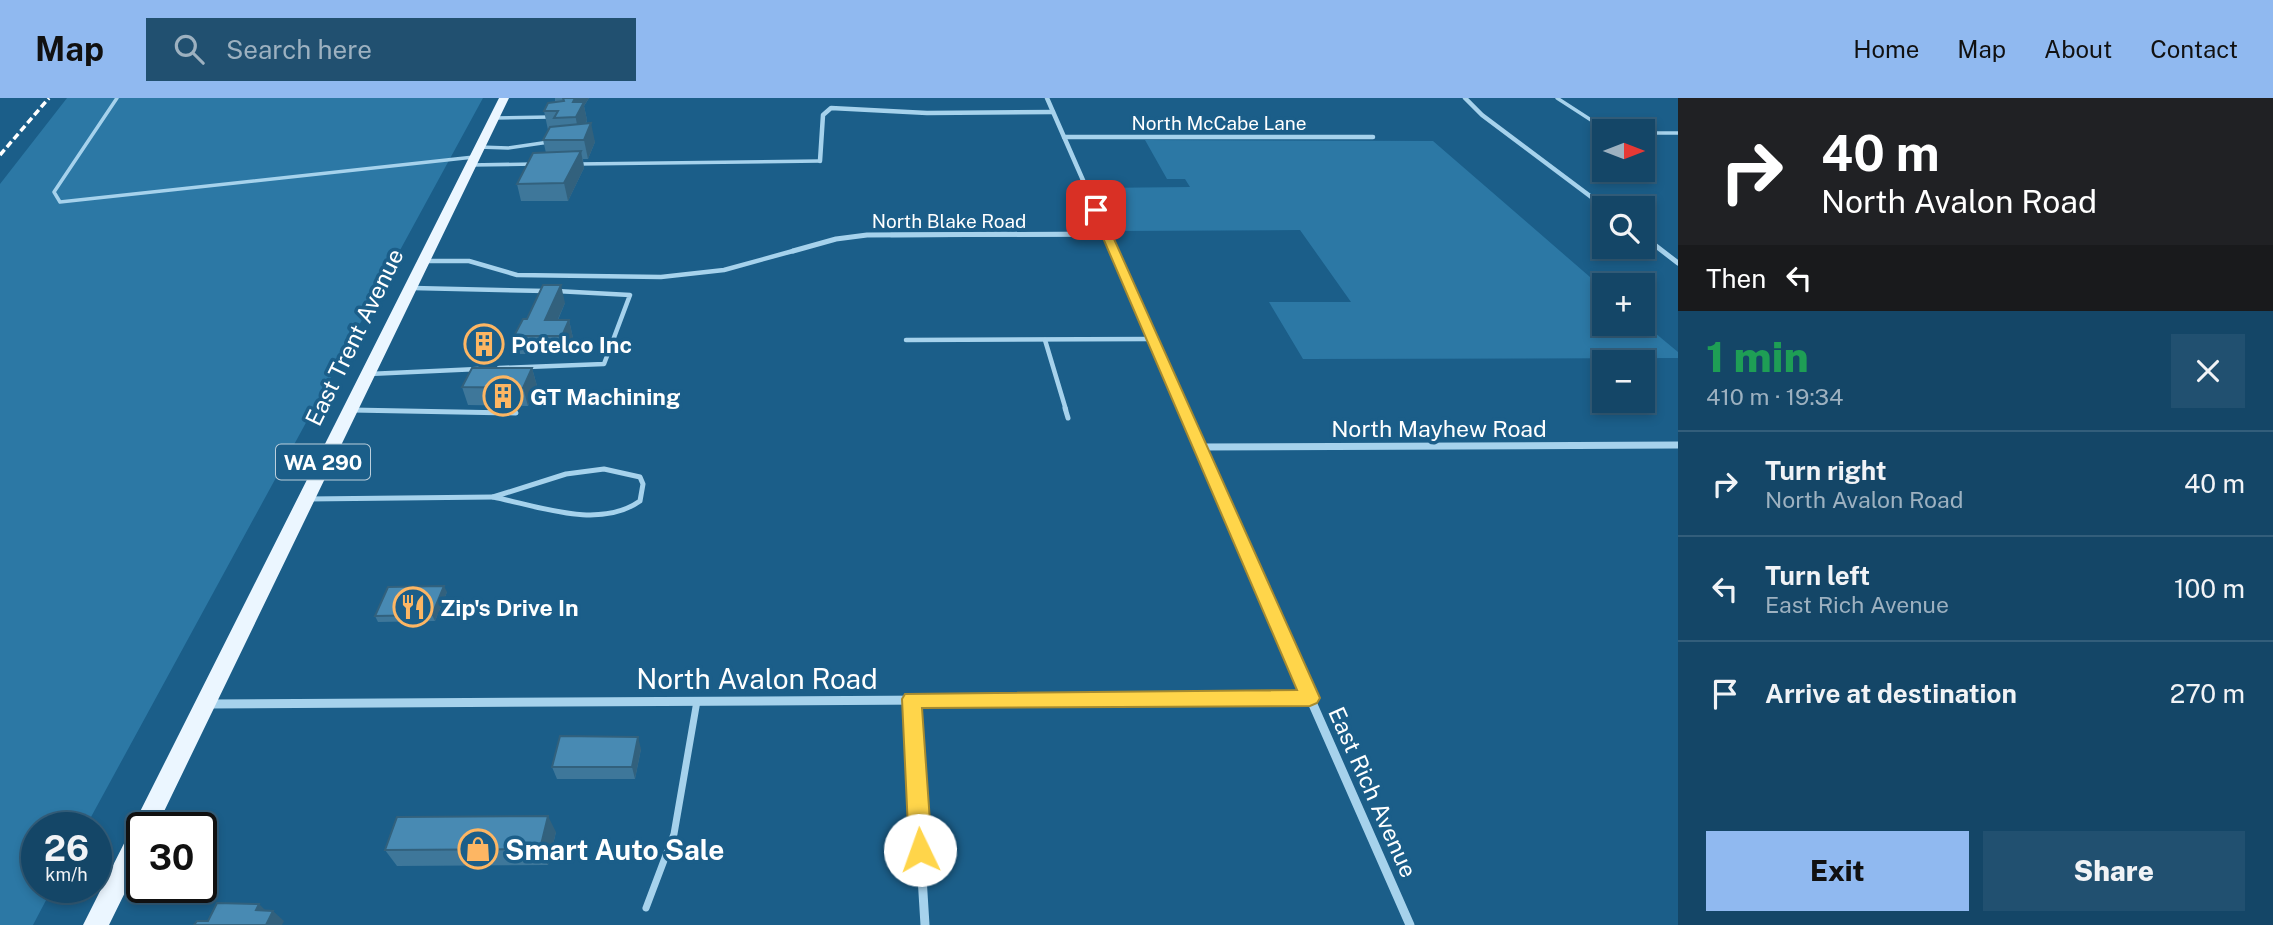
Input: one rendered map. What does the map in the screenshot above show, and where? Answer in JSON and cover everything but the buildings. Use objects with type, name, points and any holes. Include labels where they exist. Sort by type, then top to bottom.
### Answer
[{"type":"main road","name":"East Trent Avenue","points":[[152,812],[504,98]]},
{"type":"main road","name":"East Trent Avenue","points":[[96,925],[126,864]]},
{"type":"street","name":"East Rich Avenue","points":[[1047,98],[1410,925]]},
{"type":"street","points":[[1465,98],[1482,115],[1592,198]]},
{"type":"street","points":[[820,161],[823,115],[831,107],[926,113],[1053,112]]},
{"type":"street","name":"North McCabe Lane","points":[[1064,138],[1373,137]]},
{"type":"street","name":"North Blake Road","points":[[793,251],[860,235],[1107,234]]},
{"type":"street","points":[[1655,245],[1678,263]]},
{"type":"street","name":"North Mayhew Road","points":[[1199,447],[1678,445]]},
{"type":"street","name":"North Avalon Road","points":[[204,704],[1310,698]]},
{"type":"street","points":[[911,699],[925,925]]},
{"type":"lane","points":[[117,98],[82,145],[54,192],[60,202],[475,156],[555,141]]},
{"type":"lane","points":[[1557,98],[1592,121]]},
{"type":"lane","points":[[494,118],[550,117]]},
{"type":"lane","points":[[1656,133],[1678,133]]},
{"type":"lane","points":[[475,156],[535,164]]},
{"type":"lane","points":[[572,164],[820,161]]},
{"type":"lane","points":[[422,261],[469,261],[503,273],[528,275],[662,276],[723,270],[793,251]]},
{"type":"lane","points":[[366,375],[604,364],[630,295],[480,287],[409,288]]},
{"type":"lane","points":[[906,340],[1152,339]]},
{"type":"lane","points":[[1045,340],[1068,418]]},
{"type":"lane","points":[[349,410],[516,413]]},
{"type":"lane","points":[[305,499],[493,497],[580,514],[611,514],[630,508],[640,501],[643,484],[640,477],[632,473],[585,469],[493,497]]},
{"type":"lane","points":[[646,908],[658,886],[675,827],[696,701]]},
{"type":"shaded area","points":[[67,98],[483,98],[94,812],[21,812],[21,903],[45,903],[33,925],[0,925],[0,184]]},
{"type":"shaded area","points":[[1145,140],[1433,141],[1592,279],[1592,336],[1655,336],[1655,333],[1678,352],[1678,358],[1655,358],[1655,350],[1592,350],[1592,358],[1303,359],[1269,302],[1351,302],[1300,230],[1115,231],[1095,188],[1190,187],[1185,179],[1167,179]]},
{"type":"railway","points":[[0,155],[49,98]]},
{"type":"place","name":"Potelco Inc","points":[[484,344]]},
{"type":"place","name":"GT Machining","points":[[503,396]]},
{"type":"place","name":"Zip's Drive In","points":[[413,607]]},
{"type":"place","name":"Smart Auto Sale","points":[[478,849]]},
{"type":"route","points":[[920,850],[911,699],[1310,698],[1096,210]]}]
